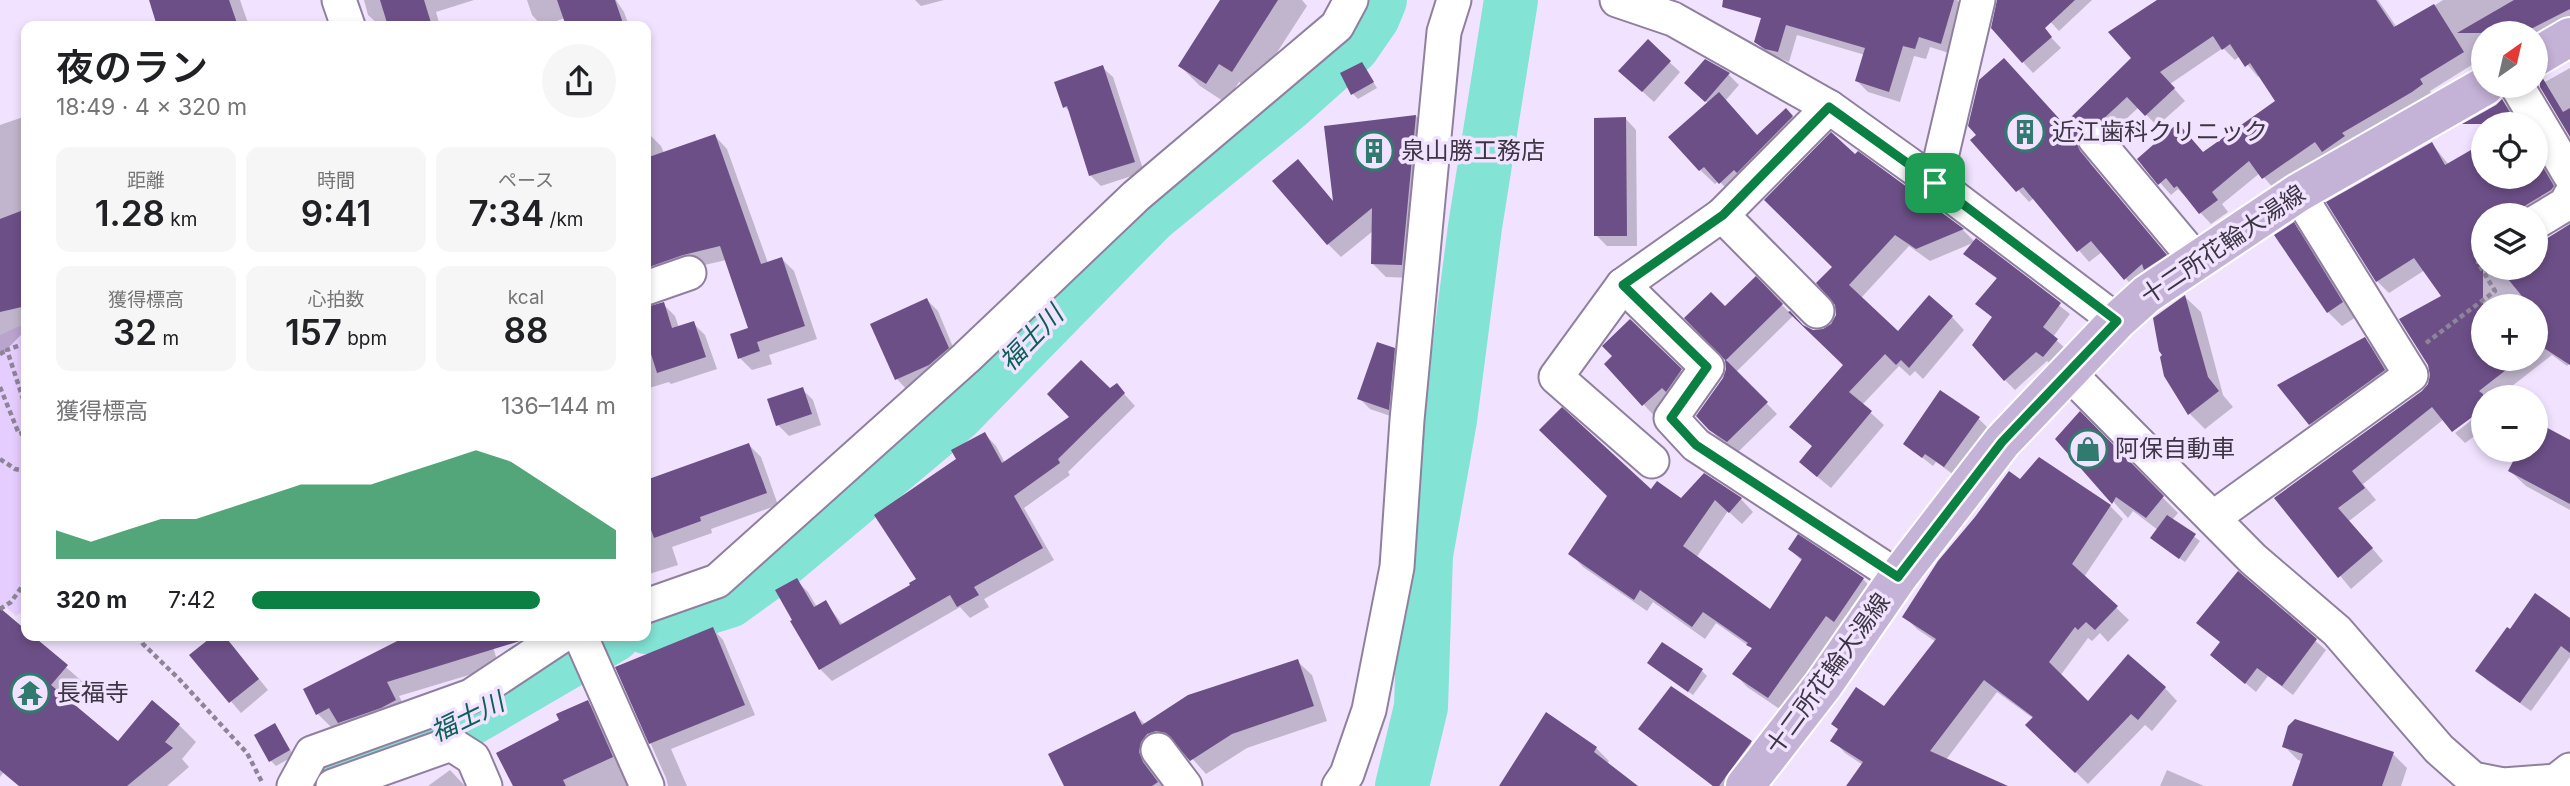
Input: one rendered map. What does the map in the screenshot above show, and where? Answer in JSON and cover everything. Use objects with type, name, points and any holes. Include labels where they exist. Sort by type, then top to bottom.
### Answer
[{"type":"main road","points":[[2548,50],[2570,37]]},
{"type":"main road","name":"十二所花輪大湯線","points":[[1745,786],[1824,684],[1898,577],[2002,442],[2117,321],[2147,294],[2298,193],[2471,94]]},
{"type":"street","points":[[339,0],[346,21]]},
{"type":"street","points":[[651,604],[718,581],[966,358],[1136,196],[1337,26],[1351,0]]},
{"type":"street","points":[[1339,786],[1347,774],[1369,710],[1397,567],[1407,420],[1442,46],[1454,0]]},
{"type":"street","points":[[1619,0],[1673,19],[1829,107],[1935,183],[2117,321]]},
{"type":"street","points":[[1935,183],[1978,0]]},
{"type":"street","points":[[2524,98],[2570,175]]},
{"type":"street","points":[[1651,461],[1556,377],[1623,285],[1723,215],[1829,107]]},
{"type":"street","points":[[2095,139],[2197,261]]},
{"type":"street","points":[[2213,519],[2411,375],[2298,193]]},
{"type":"street","points":[[2548,215],[2566,204],[2570,196]]},
{"type":"street","points":[[1723,215],[1817,311]]},
{"type":"street","points":[[651,286],[690,273]]},
{"type":"street","points":[[1623,285],[1707,367],[1671,418],[1696,445],[1898,577]]},
{"type":"street","points":[[2068,372],[2253,559],[2337,631],[2439,749],[2473,779],[2503,785],[2556,781],[2570,770]]},
{"type":"street","points":[[293,786],[312,753],[471,696],[558,641]]},
{"type":"street","points":[[571,641],[595,665],[647,786]]},
{"type":"street","points":[[333,786],[451,744],[473,758],[485,786]]},
{"type":"street","points":[[1158,750],[1185,786]]},
{"type":"path","points":[[2402,362],[2495,291],[2488,280]]},
{"type":"path","points":[[0,354],[21,345]]},
{"type":"path","points":[[7,351],[21,393]]},
{"type":"path","points":[[0,387],[21,433]]},
{"type":"path","points":[[0,459],[15,470],[21,471]]},
{"type":"path","points":[[0,609],[11,602],[21,588]]},
{"type":"path","points":[[142,641],[247,753],[264,786]]},
{"type":"shaded area","points":[[21,325],[21,612],[16,616],[5,606],[0,611],[0,335]]},
{"type":"building","points":[[149,0],[229,0],[236,21],[155,21]]},
{"type":"building","points":[[380,0],[424,0],[430,21],[386,21]]},
{"type":"building","points":[[557,0],[615,0],[622,21],[564,21]]},
{"type":"building","points":[[1220,0],[1278,0],[1232,72],[1219,64],[1206,84],[1178,66]]},
{"type":"building","points":[[1723,0],[1954,0],[1941,44],[1919,37],[1915,49],[1903,46],[1889,92],[1855,81],[1865,48],[1786,25],[1778,52],[1765,49],[1754,42],[1761,18],[1722,7]]},
{"type":"building","points":[[1997,0],[2075,0],[2045,28],[2052,37],[2022,63],[1991,28]]},
{"type":"building","points":[[2157,0],[2376,0],[2394,27],[2434,4],[2464,52],[2420,79],[2423,84],[2412,92],[2342,133],[2345,136],[2322,152],[2315,142],[2262,179],[2249,161],[2212,192],[2218,200],[2199,214],[2177,186],[2174,188],[2166,178],[2158,185],[2137,159],[2178,123],[2203,152],[2275,101],[2250,63],[2245,67],[2230,44],[2222,50],[2213,36],[2160,72],[2175,88],[2145,116],[2127,97],[2101,121],[2091,120],[2083,124],[2077,132],[2076,142],[2080,151],[2167,255],[2144,270],[2142,264],[2124,280],[2091,241],[2077,252],[2023,187],[2016,192],[1970,140],[1976,135],[1968,126],[1979,80],[2004,58],[2064,124],[2131,58],[2108,32]]},
{"type":"building","points":[[2514,0],[2570,0],[2570,9],[2546,21],[2478,21]]},
{"type":"building","points":[[2471,25],[2471,33],[2457,33]]},
{"type":"building","points":[[1648,39],[1671,61],[1642,92],[1618,71]]},
{"type":"building","points":[[1705,59],[1730,73],[1705,102],[1684,83]]},
{"type":"building","points":[[1362,62],[1374,82],[1351,95],[1340,73]]},
{"type":"building","points":[[1103,65],[1135,162],[1089,176],[1067,106],[1063,108],[1054,82]]},
{"type":"building","points":[[2548,87],[2563,112],[2570,108],[2570,137],[2547,98]]},
{"type":"building","points":[[1719,92],[1757,135],[1786,108],[1793,116],[1737,173],[1734,170],[1719,184],[1704,167],[1699,171],[1668,137]]},
{"type":"building","points":[[2502,99],[2510,112],[2483,112]]},
{"type":"building","points":[[1416,115],[1402,265],[1371,264],[1372,208],[1327,245],[1272,181],[1298,159],[1333,201],[1324,126]]},
{"type":"building","points":[[1626,117],[1627,236],[1594,236],[1594,118]]},
{"type":"building","points":[[1831,132],[1855,154],[1858,151],[1964,229],[1916,249],[1895,235],[1849,285],[1898,331],[1929,295],[1953,316],[1909,368],[1901,360],[1896,365],[1885,354],[1849,392],[1872,411],[1817,477],[1799,462],[1812,446],[1789,427],[1843,365],[1788,312],[1813,330],[1823,329],[1831,324],[1836,315],[1835,305],[1816,283],[1832,267],[1764,200]]},
{"type":"building","points":[[715,134],[761,264],[782,257],[805,326],[757,342],[760,351],[738,359],[730,334],[748,328],[720,246],[651,266],[651,156]]},
{"type":"building","points":[[2432,142],[2445,165],[2471,150],[2471,189],[2548,189],[2548,176],[2554,186],[2529,203],[2471,203],[2471,280],[2483,280],[2483,294],[2471,294],[2471,371],[2505,371],[2487,385],[2471,385],[2471,418],[2452,432],[2432,407],[2352,471],[2365,488],[2338,508],[2373,548],[2338,578],[2274,498],[2428,384],[2428,365],[2399,319],[2441,296],[2414,258],[2376,282],[2326,202]]},
{"type":"building","points":[[21,211],[21,307],[0,312],[0,219]]},
{"type":"building","points":[[2294,222],[2343,302],[2327,313],[2274,235]]},
{"type":"building","points":[[2570,224],[2570,365],[2548,351],[2548,294],[2520,294],[2509,280],[2548,280],[2548,238]]},
{"type":"building","points":[[1976,238],[2061,303],[2043,327],[2058,339],[2043,357],[2036,352],[2004,381],[1972,345],[1992,317],[1975,304],[1997,278],[1963,254]]},
{"type":"building","points":[[1756,276],[1783,304],[1726,360],[1768,402],[1727,442],[1709,430],[1696,416],[1723,378],[1725,360],[1684,318],[1711,292],[1725,306]]},
{"type":"building","points":[[2185,295],[2208,377],[2219,391],[2188,415],[2164,376],[2153,318]]},
{"type":"building","points":[[927,298],[949,348],[929,365],[895,380],[870,324]]},
{"type":"building","points":[[664,302],[672,328],[694,321],[706,357],[657,373],[651,354],[651,306]]},
{"type":"building","points":[[1630,319],[1682,369],[1666,392],[1662,388],[1642,406],[1604,364],[1612,356],[1602,346]]},
{"type":"building","points":[[2365,337],[2385,370],[2309,425],[2277,385]]},
{"type":"building","points":[[1377,342],[1395,348],[1389,410],[1357,399]]},
{"type":"building","points":[[1081,360],[1110,388],[1117,383],[1125,393],[1058,459],[1060,463],[1014,496],[1043,548],[974,587],[979,595],[957,607],[950,595],[819,670],[775,590],[797,578],[814,607],[826,600],[840,625],[910,585],[909,583],[916,579],[874,515],[956,459],[951,450],[985,432],[1002,463],[1069,417],[1047,394]]},
{"type":"building","points":[[803,387],[812,414],[776,426],[767,399]]},
{"type":"building","points":[[1940,390],[1980,417],[1944,467],[1925,454],[1922,458],[1903,444]]},
{"type":"building","points":[[1562,407],[1651,489],[1657,481],[1681,498],[1704,473],[1742,498],[1729,513],[1715,500],[1683,546],[1770,609],[1802,559],[1788,549],[1798,534],[1864,578],[1834,622],[1826,616],[1768,698],[1732,674],[1752,648],[1746,645],[1748,643],[1703,612],[1692,627],[1640,590],[1634,600],[1568,554],[1607,496],[1539,430]]},
{"type":"building","points":[[2080,411],[2164,496],[2146,518],[2116,497],[2112,504],[2055,439]]},
{"type":"building","points":[[2548,428],[2570,440],[2570,504],[2508,471],[2513,462],[2548,462]]},
{"type":"building","points":[[749,443],[767,493],[700,517],[701,521],[654,538],[651,530],[651,478]]},
{"type":"building","points":[[2039,457],[2111,505],[2072,564],[2118,606],[2095,630],[2086,622],[2078,630],[2075,627],[2049,662],[2088,701],[2128,654],[2166,687],[2138,720],[2131,714],[2075,773],[2025,725],[2033,717],[1984,680],[1930,751],[2008,786],[1846,786],[1863,762],[1830,741],[1838,729],[1831,724],[1856,687],[1884,706],[1936,639],[1902,617],[1938,561],[2009,471],[2020,479]]},
{"type":"building","points":[[2167,515],[2196,534],[2179,559],[2150,538]]},
{"type":"building","points":[[2238,571],[2317,639],[2282,686],[2257,668],[2245,684],[2210,655],[2220,642],[2196,623]]},
{"type":"building","points":[[2535,593],[2570,618],[2570,653],[2561,646],[2520,703],[2475,671],[2507,627],[2510,629]]},
{"type":"building","name":"長福寺","points":[[0,608],[21,626],[21,641],[39,641],[68,665],[51,685],[118,741],[152,700],[180,724],[165,742],[173,748],[127,786],[19,786],[0,770]]},
{"type":"building","points":[[713,627],[745,705],[649,744],[615,667]]},
{"type":"building","points":[[206,641],[229,641],[259,679],[229,703],[189,655]]},
{"type":"building","points":[[397,641],[520,641],[387,682],[396,700],[338,723],[329,708],[316,715],[303,689]]},
{"type":"building","points":[[1662,642],[1703,669],[1688,692],[1647,663]]},
{"type":"building","points":[[1298,659],[1314,706],[1232,734],[1190,761],[1166,733],[1156,731],[1147,734],[1141,742],[1139,752],[1158,782],[1152,786],[1064,786],[1048,754],[1135,711],[1142,725],[1188,695]]},
{"type":"building","points":[[1671,686],[1752,741],[1719,786],[1713,786],[1638,729]]},
{"type":"building","points":[[588,700],[613,757],[563,780],[566,786],[513,786],[496,753],[559,720],[556,714]]},
{"type":"building","points":[[1546,712],[1597,747],[1594,752],[1638,786],[1499,786]]},
{"type":"building","points":[[2295,719],[2394,752],[2382,786],[2292,786],[2303,754],[2282,747],[2288,726]]},
{"type":"building","points":[[275,723],[290,750],[269,762],[254,735]]},
{"type":"waterway","name":"福士川","points":[[651,625],[729,601],[765,575],[956,415],[1151,216],[1287,105],[1353,46],[1373,17],[1380,0]]},
{"type":"waterway","name":"福士川","points":[[1402,786],[1421,707],[1426,555],[1450,420],[1475,227],[1511,0]]},
{"type":"waterway","name":"福士川","points":[[313,785],[470,719],[604,641]]},
{"type":"place","name":"近江歯科クリニック","points":[[2025,132]]},
{"type":"place","name":"泉山勝工務店","points":[[1374,151]]},
{"type":"place","name":"阿保自動車","points":[[2088,449]]},
{"type":"place","name":"長福寺","points":[[30,693]]},
{"type":"route","points":[[1829,107],[1935,183],[2117,321],[2002,442],[1898,577],[1696,445],[1671,418],[1707,367],[1623,285],[1723,215],[1829,107]]}]
